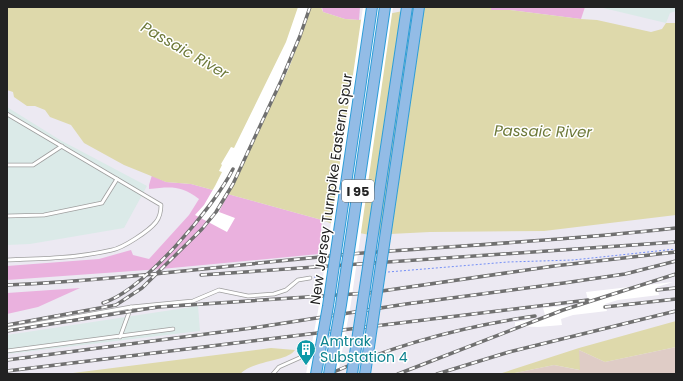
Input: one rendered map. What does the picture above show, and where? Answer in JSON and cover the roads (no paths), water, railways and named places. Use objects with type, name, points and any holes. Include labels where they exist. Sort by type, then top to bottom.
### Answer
[{"type":"highway","name":"New Jersey Turnpike Eastern Spur","points":[[316,374],[328,306],[372,7]]},
{"type":"highway","name":"New Jersey Turnpike Eastern Spur","points":[[329,374],[341,305],[384,7]]},
{"type":"highway","name":"I 95","points":[[352,374],[407,7]]},
{"type":"highway","name":"I 95","points":[[365,374],[419,7]]},
{"type":"lane","points":[[7,114],[161,205],[160,213],[156,222],[140,235],[114,250],[71,256],[7,260]]},
{"type":"lane","points":[[7,118],[14,118]]},
{"type":"lane","points":[[7,165],[33,165],[62,146]]},
{"type":"lane","points":[[7,216],[44,215],[102,203],[117,179]]},
{"type":"lane","points":[[7,329],[131,307],[193,301],[219,290],[248,296],[274,294],[286,290],[298,280],[310,278]]},
{"type":"lane","points":[[120,337],[131,307]]},
{"type":"lane","points":[[7,351],[173,329]]},
{"type":"lane","points":[[273,374],[279,366],[306,355]]},
{"type":"water","name":"Passaic River","points":[[7,7],[321,7],[323,12],[345,19],[359,20],[422,7],[491,7],[491,10],[510,10],[597,20],[651,32],[662,29],[666,23],[676,23],[676,215],[544,231],[430,232],[370,235],[354,232],[322,220],[191,184],[166,182],[124,165],[84,143],[71,125],[50,117],[45,110],[35,106],[27,106],[14,97],[13,92],[7,90]]},
{"type":"water","points":[[676,321],[676,347],[605,362],[579,350],[580,370],[554,365],[510,374],[499,374],[579,348]]},
{"type":"water","points":[[271,348],[295,350],[285,357],[253,366],[240,374],[65,374]]},
{"type":"railway","points":[[7,325],[116,305],[142,288],[202,229],[216,212],[233,184],[281,81],[300,36],[310,7]]},
{"type":"railway","points":[[103,303],[120,295],[138,282],[157,265],[194,225],[224,185],[233,169]]},
{"type":"railway","points":[[7,285],[52,283],[363,253],[559,239],[676,228]]},
{"type":"railway","points":[[201,275],[676,242]]},
{"type":"railway","points":[[7,331],[158,307],[368,293],[554,266],[676,252]]},
{"type":"railway","points":[[7,360],[259,327],[406,304],[625,274],[676,261]]},
{"type":"railway","points":[[398,374],[563,310],[676,274]]},
{"type":"railway","points":[[657,290],[676,288]]},
{"type":"railway","points":[[605,307],[676,299]]},
{"type":"railway","points":[[7,371],[588,300]]},
{"type":"railway","points":[[437,374],[509,352],[676,311]]},
{"type":"railway","points":[[329,374],[379,354],[430,338],[482,325],[535,316]]},
{"type":"place","name":"Amtrak Substation 4","points":[[306,366]]}]
